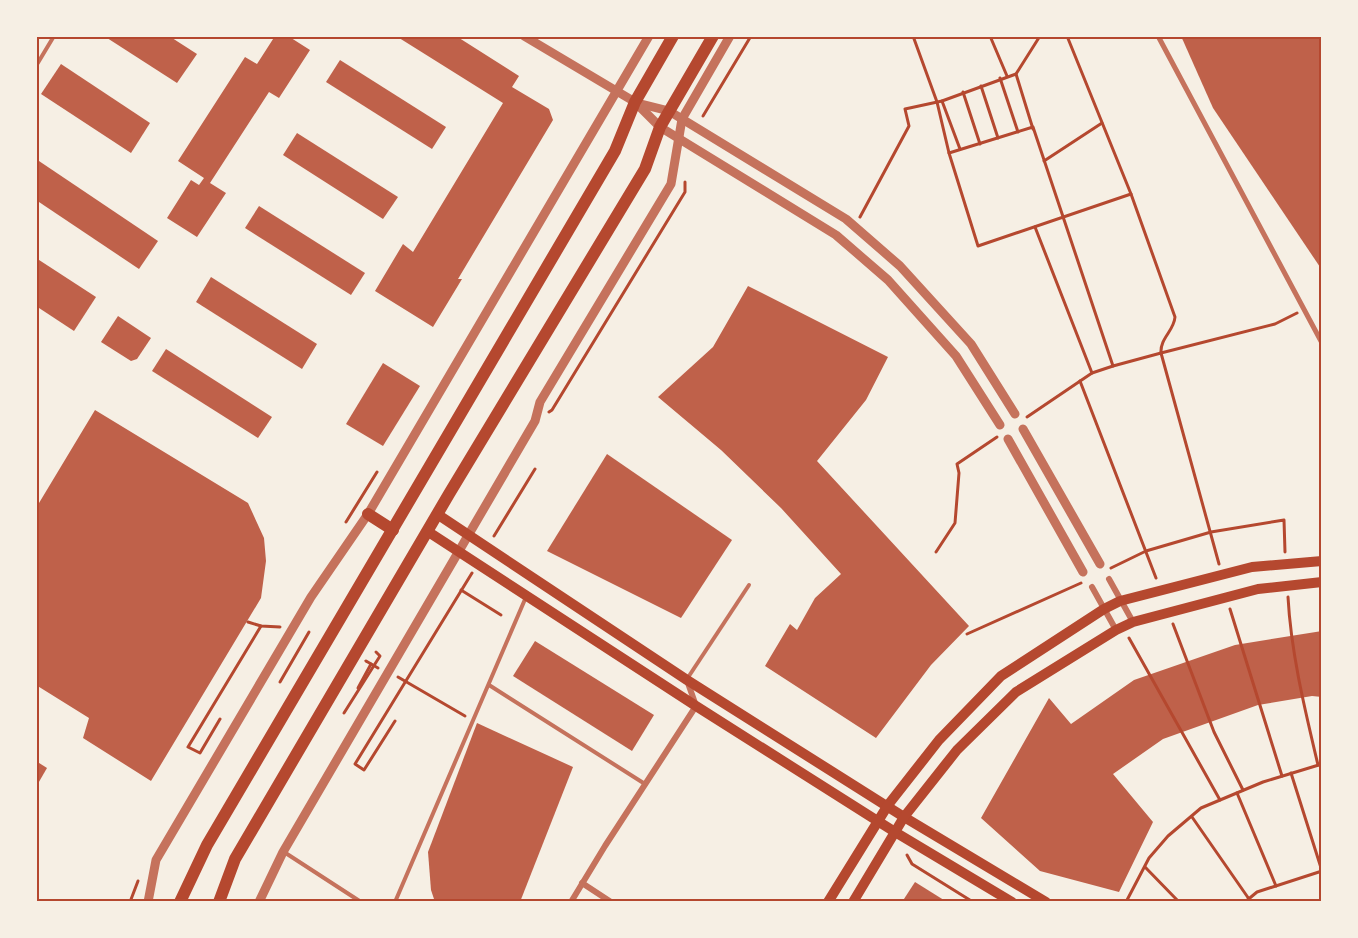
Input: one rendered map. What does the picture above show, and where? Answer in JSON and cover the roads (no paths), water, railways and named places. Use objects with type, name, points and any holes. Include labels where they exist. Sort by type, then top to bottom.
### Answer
[{"type":"main road","points":[[180,902],[207,845],[615,151],[635,102],[673,36]]},
{"type":"main road","points":[[219,902],[235,859],[437,514],[645,169],[660,127],[713,36]]},
{"type":"main road","points":[[368,514],[393,530]]},
{"type":"main road","points":[[437,514],[687,680],[904,817],[1046,902]]},
{"type":"main road","points":[[427,531],[696,706],[895,832],[1012,902]]},
{"type":"main road","points":[[828,902],[888,805],[939,740],[1001,676],[1120,601],[1252,567],[1322,561]]},
{"type":"main road","points":[[853,902],[904,817],[957,750],[1016,692],[1116,630],[1133,622],[1258,589],[1322,582]]},
{"type":"street","points":[[524,36],[635,102],[660,127],[836,235],[888,280],[956,356],[1000,425]]},
{"type":"street","points":[[148,902],[156,860],[311,597],[368,514],[649,36]]},
{"type":"street","points":[[259,902],[283,852],[535,421],[540,402],[671,184],[682,119],[730,36]]},
{"type":"street","points":[[1158,36],[1322,343]]},
{"type":"street","points":[[635,102],[669,111],[854,226],[900,266],[971,344],[1015,414]]},
{"type":"street","points":[[1023,429],[1103,567]]},
{"type":"street","points":[[1008,439],[1085,576]]},
{"type":"street","points":[[1109,579],[1133,622]]},
{"type":"street","points":[[1092,587],[1116,630]]},
{"type":"street","points":[[571,902],[696,706],[687,680]]},
{"type":"street","points":[[582,883],[611,902]]},
{"type":"lane","points":[[36,66],[54,36]]},
{"type":"lane","points":[[687,680],[749,585]]},
{"type":"lane","points":[[395,902],[527,596]]},
{"type":"lane","points":[[489,685],[645,784]]},
{"type":"lane","points":[[283,852],[361,902]]}]
